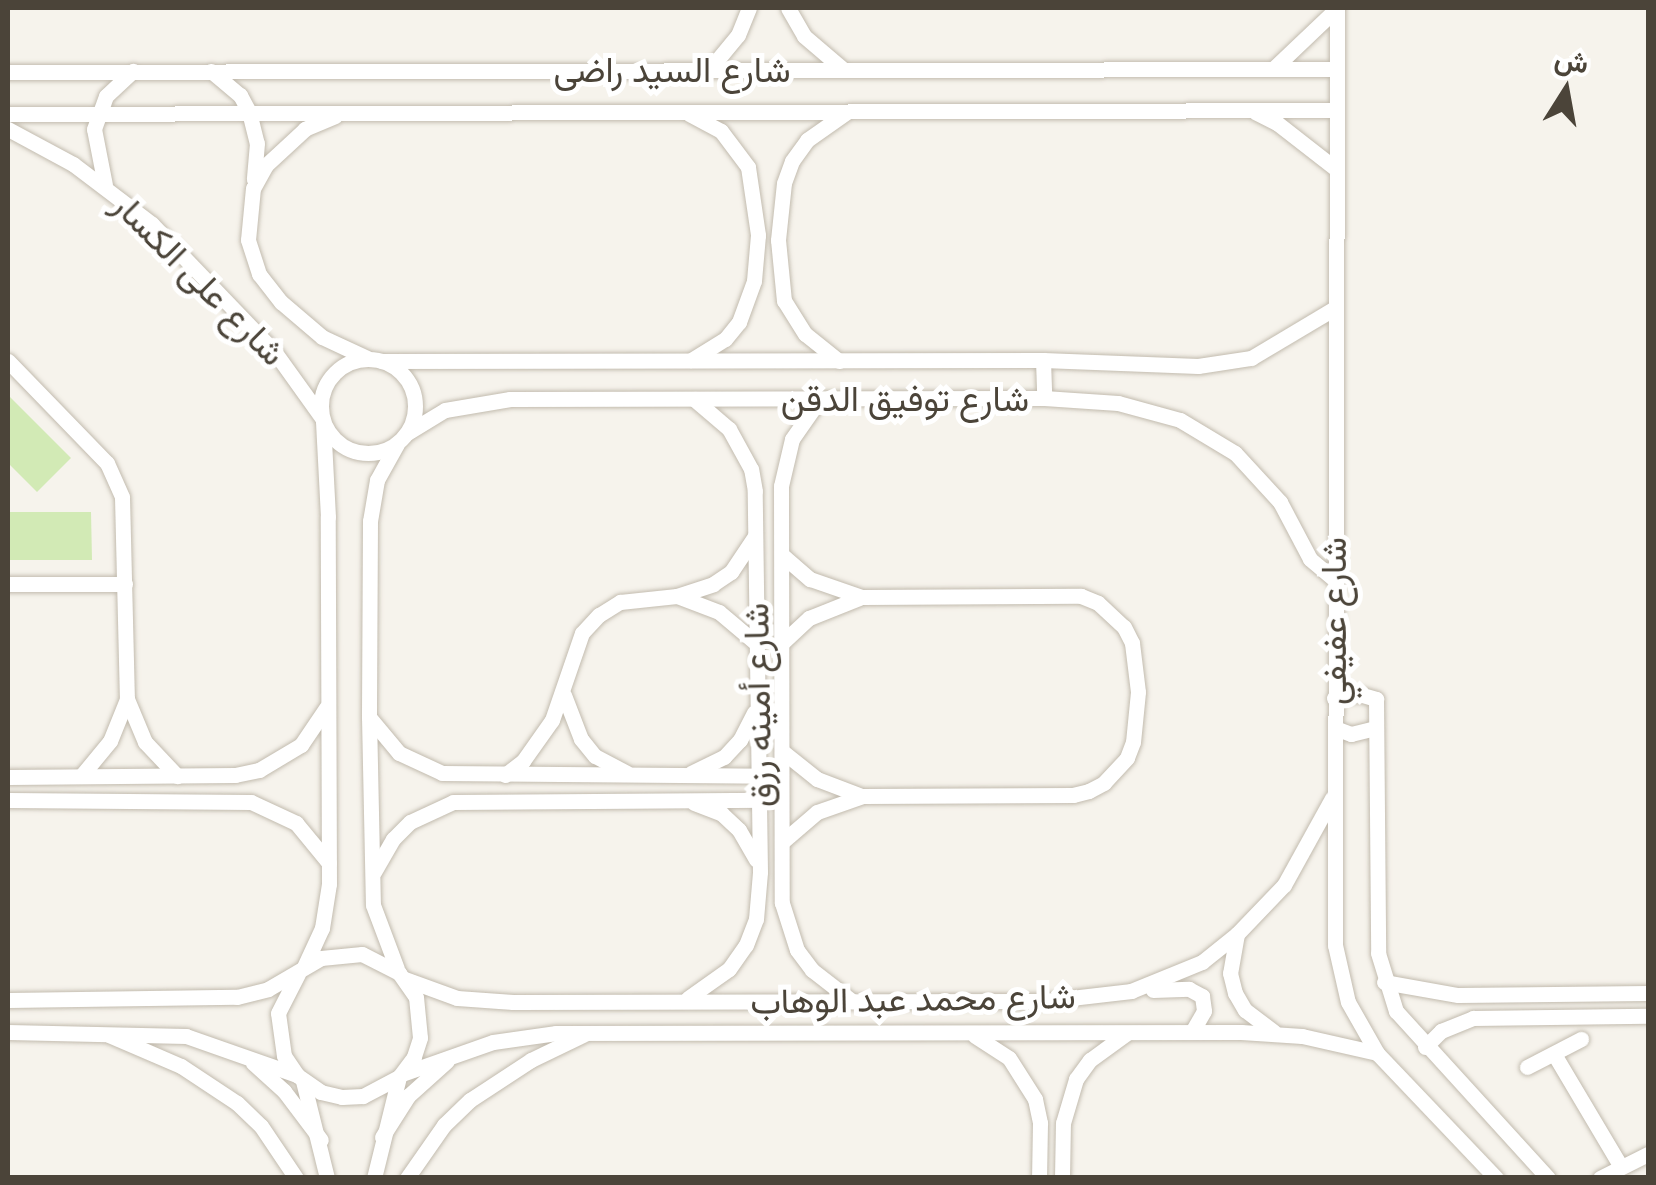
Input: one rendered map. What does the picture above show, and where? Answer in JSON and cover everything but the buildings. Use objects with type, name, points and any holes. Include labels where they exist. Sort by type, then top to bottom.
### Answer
[{"type":"street","points":[[709,70],[738,35],[749,8]]},
{"type":"street","points":[[788,8],[804,36],[844,70]]},
{"type":"street","points":[[1273,69],[1337,8]]},
{"type":"street","name":"شارع عفيفي","points":[[1337,8],[1334,913],[1340,974],[1348,1002],[1377,1054],[1496,1178]]},
{"type":"street","name":"شارع السيد راضى","points":[[8,72],[1336,69]]},
{"type":"street","points":[[105,184],[94,146],[98,113],[106,96],[132,71]]},
{"type":"street","points":[[211,71],[240,95],[250,112]]},
{"type":"street","points":[[839,362],[805,334],[784,302],[778,240],[784,183],[792,160],[807,140],[850,110]]},
{"type":"street","points":[[1251,110],[1277,122],[1336,169]]},
{"type":"street","name":"شارع السيد راضى","points":[[8,114],[1336,110]]},
{"type":"street","points":[[681,111],[712,125],[736,148],[754,189],[758,235],[754,280],[738,322],[716,346],[688,362]]},
{"type":"street","name":"شارع على الكسار","points":[[250,112],[257,143],[248,240],[258,274],[309,328],[375,360]]},
{"type":"street","points":[[252,188],[266,165],[294,137],[329,118],[355,112]]},
{"type":"street","name":"شارع على الكسار","points":[[8,129],[105,184],[152,224],[255,330],[322,420]]},
{"type":"street","name":"شارع توفيق الدقن","points":[[375,360],[1043,360],[1225,364],[1276,348],[1308,321],[1335,308]]},
{"type":"street","points":[[326,1178],[320,1140],[300,1078],[280,1046],[278,1013],[322,928],[329,862],[328,517],[323,390],[340,367],[375,360],[396,367],[413,390],[414,420],[378,480],[370,520],[370,881],[378,929],[421,1017],[414,1057],[401,1076],[374,1178]]},
{"type":"street","points":[[1043,360],[1044,398]]},
{"type":"street","points":[[8,361],[94,449],[116,480],[124,516],[127,699],[145,742],[177,776]]},
{"type":"street","name":"شارع توفيق الدقن","points":[[402,438],[445,410],[488,400],[1044,398],[1150,410],[1208,434],[1260,476],[1280,502],[1310,559],[1334,580]]},
{"type":"street","name":"شارع أمينه رزق","points":[[820,399],[792,439],[784,462],[782,903],[792,939],[812,970],[852,1001]]},
{"type":"street","name":"شارع أمينه رزق","points":[[682,1001],[718,978],[746,945],[756,918],[760,872],[755,491],[742,448],[729,428],[694,400]]},
{"type":"street","points":[[322,420],[330,434],[354,452],[369,454],[402,438]]},
{"type":"street","points":[[505,775],[539,742],[564,695],[582,633],[598,615],[620,602],[677,596],[731,572],[756,535]]},
{"type":"street","points":[[782,555],[810,579],[862,597]]},
{"type":"street","points":[[8,584],[125,584]]},
{"type":"street","points":[[677,596],[734,620],[757,644]]},
{"type":"street","points":[[782,643],[826,608],[862,597],[1081,596],[1098,603],[1124,627],[1134,655],[1138,692],[1133,742],[1127,758],[1104,783],[1089,791],[1072,795],[862,796],[817,812],[782,842]]},
{"type":"street","name":"شارع عفيفي","points":[[1334,698],[1351,694],[1376,699],[1378,953],[1396,1011],[1542,1171]]},
{"type":"street","points":[[564,695],[581,739],[596,756],[635,776]]},
{"type":"street","points":[[683,776],[724,757],[740,740],[758,698]]},
{"type":"street","points":[[81,776],[110,741],[127,699]]},
{"type":"street","points":[[8,777],[235,775],[282,760],[317,727],[328,705]]},
{"type":"street","points":[[369,717],[382,737],[419,766],[442,773],[782,776]]},
{"type":"street","points":[[1335,728],[1351,734],[1375,728]]},
{"type":"street","points":[[782,751],[816,779],[862,796]]},
{"type":"street","name":"شارع محمد عبد الوهاب","points":[[402,976],[430,991],[484,1002],[1082,1000],[1131,991],[1202,962],[1237,934],[1284,885],[1334,794]]},
{"type":"street","points":[[8,800],[251,802],[296,823],[329,862]]},
{"type":"street","points":[[681,800],[722,814],[740,830],[760,872]]},
{"type":"street","points":[[370,881],[392,838],[410,822],[453,802],[782,800]]},
{"type":"street","points":[[1237,934],[1230,973],[1235,992],[1259,1024],[1276,1033]]},
{"type":"street","points":[[8,1000],[236,997],[268,989],[342,953],[372,958],[402,976]]},
{"type":"street","points":[[1384,982],[1458,995],[1648,993]]},
{"type":"street","points":[[1131,991],[1196,991],[1204,1011],[1192,1032]]},
{"type":"street","points":[[1425,1047],[1441,1030],[1474,1018],[1648,1016]]},
{"type":"street","points":[[8,1032],[101,1031],[186,1036],[238,1052],[331,1094],[362,1096],[401,1076]]},
{"type":"street","points":[[101,1031],[211,1082],[261,1126],[296,1178]]},
{"type":"street","points":[[8,1042],[28,1032]]},
{"type":"street","points":[[407,1178],[444,1125],[470,1100],[530,1060],[587,1032]]},
{"type":"street","name":"شارع محمد عبد الوهاب","points":[[401,1076],[463,1050],[524,1036],[587,1032],[1276,1033],[1377,1054]]},
{"type":"street","points":[[1063,1177],[1062,1123],[1076,1079],[1090,1060],[1128,1032]]},
{"type":"street","points":[[966,1033],[989,1042],[1024,1076],[1040,1123],[1040,1178]]},
{"type":"street","points":[[1527,1067],[1581,1039]]},
{"type":"street","points":[[382,1137],[416,1088],[463,1050]]},
{"type":"street","points":[[238,1052],[284,1091],[320,1140]]},
{"type":"street","points":[[1554,1054],[1621,1167]]},
{"type":"street","points":[[1600,1178],[1648,1154]]},
{"type":"street","points":[[1522,1178],[1542,1171]]},
{"type":"green space","points":[[8,395],[71,458],[37,492],[8,463]]},
{"type":"green space","points":[[8,512],[91,512],[92,560],[8,560]]}]
